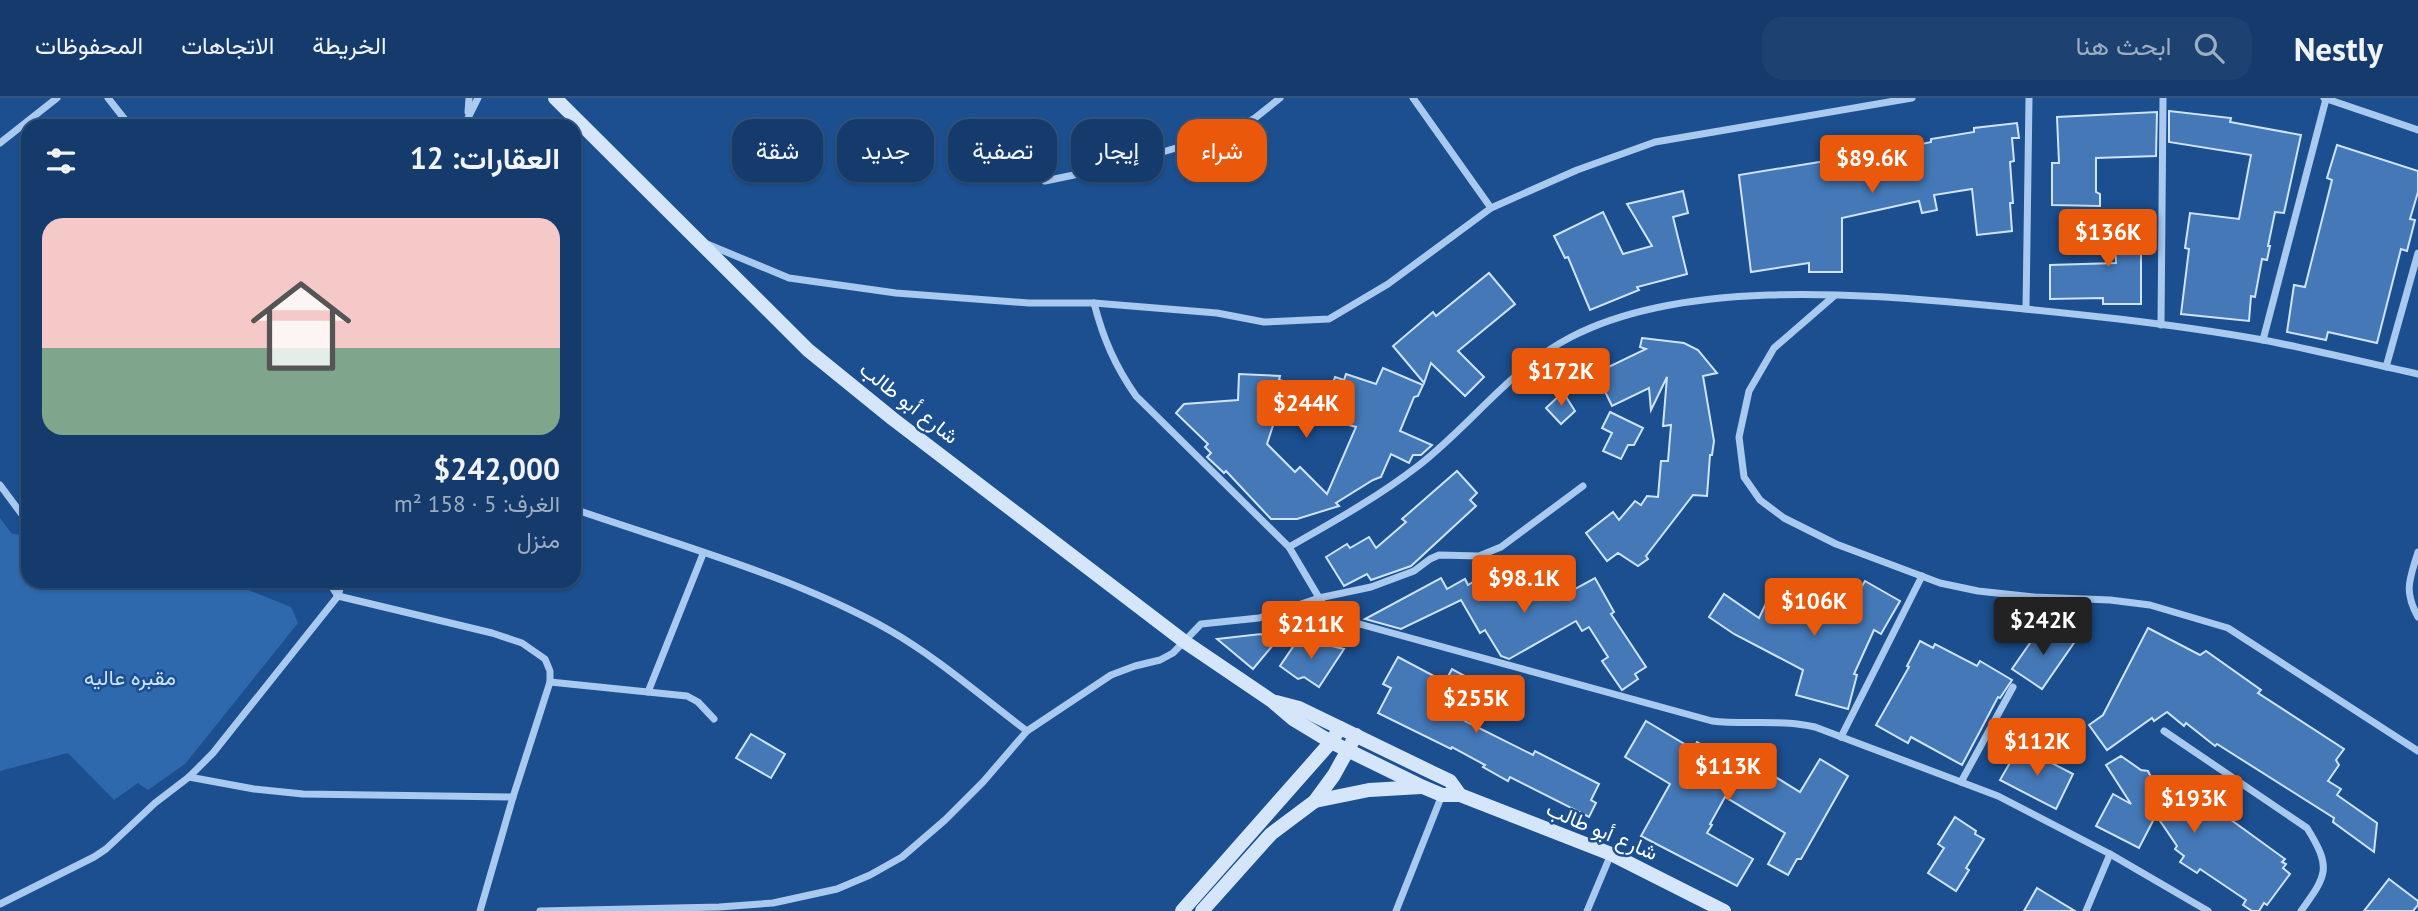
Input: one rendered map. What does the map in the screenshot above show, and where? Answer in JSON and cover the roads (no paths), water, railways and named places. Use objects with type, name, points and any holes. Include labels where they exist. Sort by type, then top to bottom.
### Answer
[{"type":"street","points":[[30,119],[57,98]]},
{"type":"street","points":[[108,98],[124,119]]},
{"type":"street","points":[[466,119],[469,98]]},
{"type":"street","points":[[468,113],[478,98]]},
{"type":"street","name":"شارع أبو طالب","points":[[555,98],[576,119]]},
{"type":"street","points":[[1057,178],[1112,167],[1230,132],[1255,118],[1280,98]]},
{"type":"street","points":[[1413,98],[1491,208]]},
{"type":"street","points":[[699,241],[789,278],[896,293],[1028,303],[1094,303],[1217,313],[1264,322],[1329,319],[1388,284],[1491,208],[1577,170],[1655,142],[1912,98]]},
{"type":"street","points":[[2026,309],[2029,98]]},
{"type":"street","points":[[2161,326],[2163,98]]},
{"type":"street","points":[[2263,340],[2325,98],[2418,130]]},
{"type":"street","name":"شارع أبو طالب","points":[[581,124],[808,349],[1185,642],[1272,701],[1293,719],[1331,742],[1423,787],[1442,795],[1460,795],[1611,854],[1724,911]]},
{"type":"street","points":[[0,143],[21,126]]},
{"type":"street","points":[[2386,367],[2418,253]]},
{"type":"street","points":[[1834,295],[1774,348],[1749,391],[1740,437],[1744,477],[1759,500],[1784,518],[1836,544],[1922,576],[1978,591],[2150,605],[2228,628],[2418,751]]},
{"type":"street","points":[[1289,547],[1373,498],[1418,466],[1492,397],[1551,349],[1607,321],[1661,307],[1720,298],[1834,295],[1918,299],[2026,309],[2263,340],[2418,374]]},
{"type":"street","points":[[1094,303],[1108,349],[1118,370],[1136,396],[1289,547],[1324,606],[1345,620],[1712,721],[1804,724],[1961,782],[2032,813],[2110,854],[2208,911]]},
{"type":"street","points":[[0,485],[21,513]]},
{"type":"street","points":[[540,911],[759,904],[836,889],[881,869],[923,841],[983,782],[1027,731],[1111,675],[1160,660],[1172,653],[1201,624],[1259,618],[1320,598],[1371,586],[1415,571],[1439,555],[1479,556],[1501,547],[1583,486]]},
{"type":"street","points":[[581,511],[808,592],[889,630],[1027,731]]},
{"type":"street","points":[[2418,552],[2409,585],[2410,602],[2418,617]]},
{"type":"street","points":[[648,692],[704,554]]},
{"type":"street","points":[[1841,737],[1922,576]]},
{"type":"street","points":[[333,588],[338,596],[523,643],[545,659],[550,671],[550,682],[480,911]]},
{"type":"street","points":[[0,904],[106,849],[155,803],[189,777],[236,727],[338,596],[340,588]]},
{"type":"street","points":[[550,682],[687,696],[698,702],[715,719]]},
{"type":"street","points":[[1961,782],[2013,687]]},
{"type":"street","name":"شارع أبو طالب","points":[[1272,701],[1299,708],[1356,735],[1450,782],[1460,795]]},
{"type":"street","points":[[1182,911],[1331,742],[1340,728]]},
{"type":"street","points":[[2164,731],[2307,828],[2324,860],[2324,876],[2301,911]]},
{"type":"street","points":[[1202,911],[1278,827],[1315,801],[1334,775],[1356,735]]},
{"type":"street","points":[[189,777],[254,789],[303,794],[513,797]]},
{"type":"street","points":[[1315,801],[1369,790],[1423,787]]},
{"type":"street","points":[[1396,911],[1442,795]]},
{"type":"street","points":[[1587,911],[1611,854]]},
{"type":"street","points":[[2086,911],[2110,854]]},
{"type":"park label","name":"مقبره عاليه","points":[[130,678]]}]
